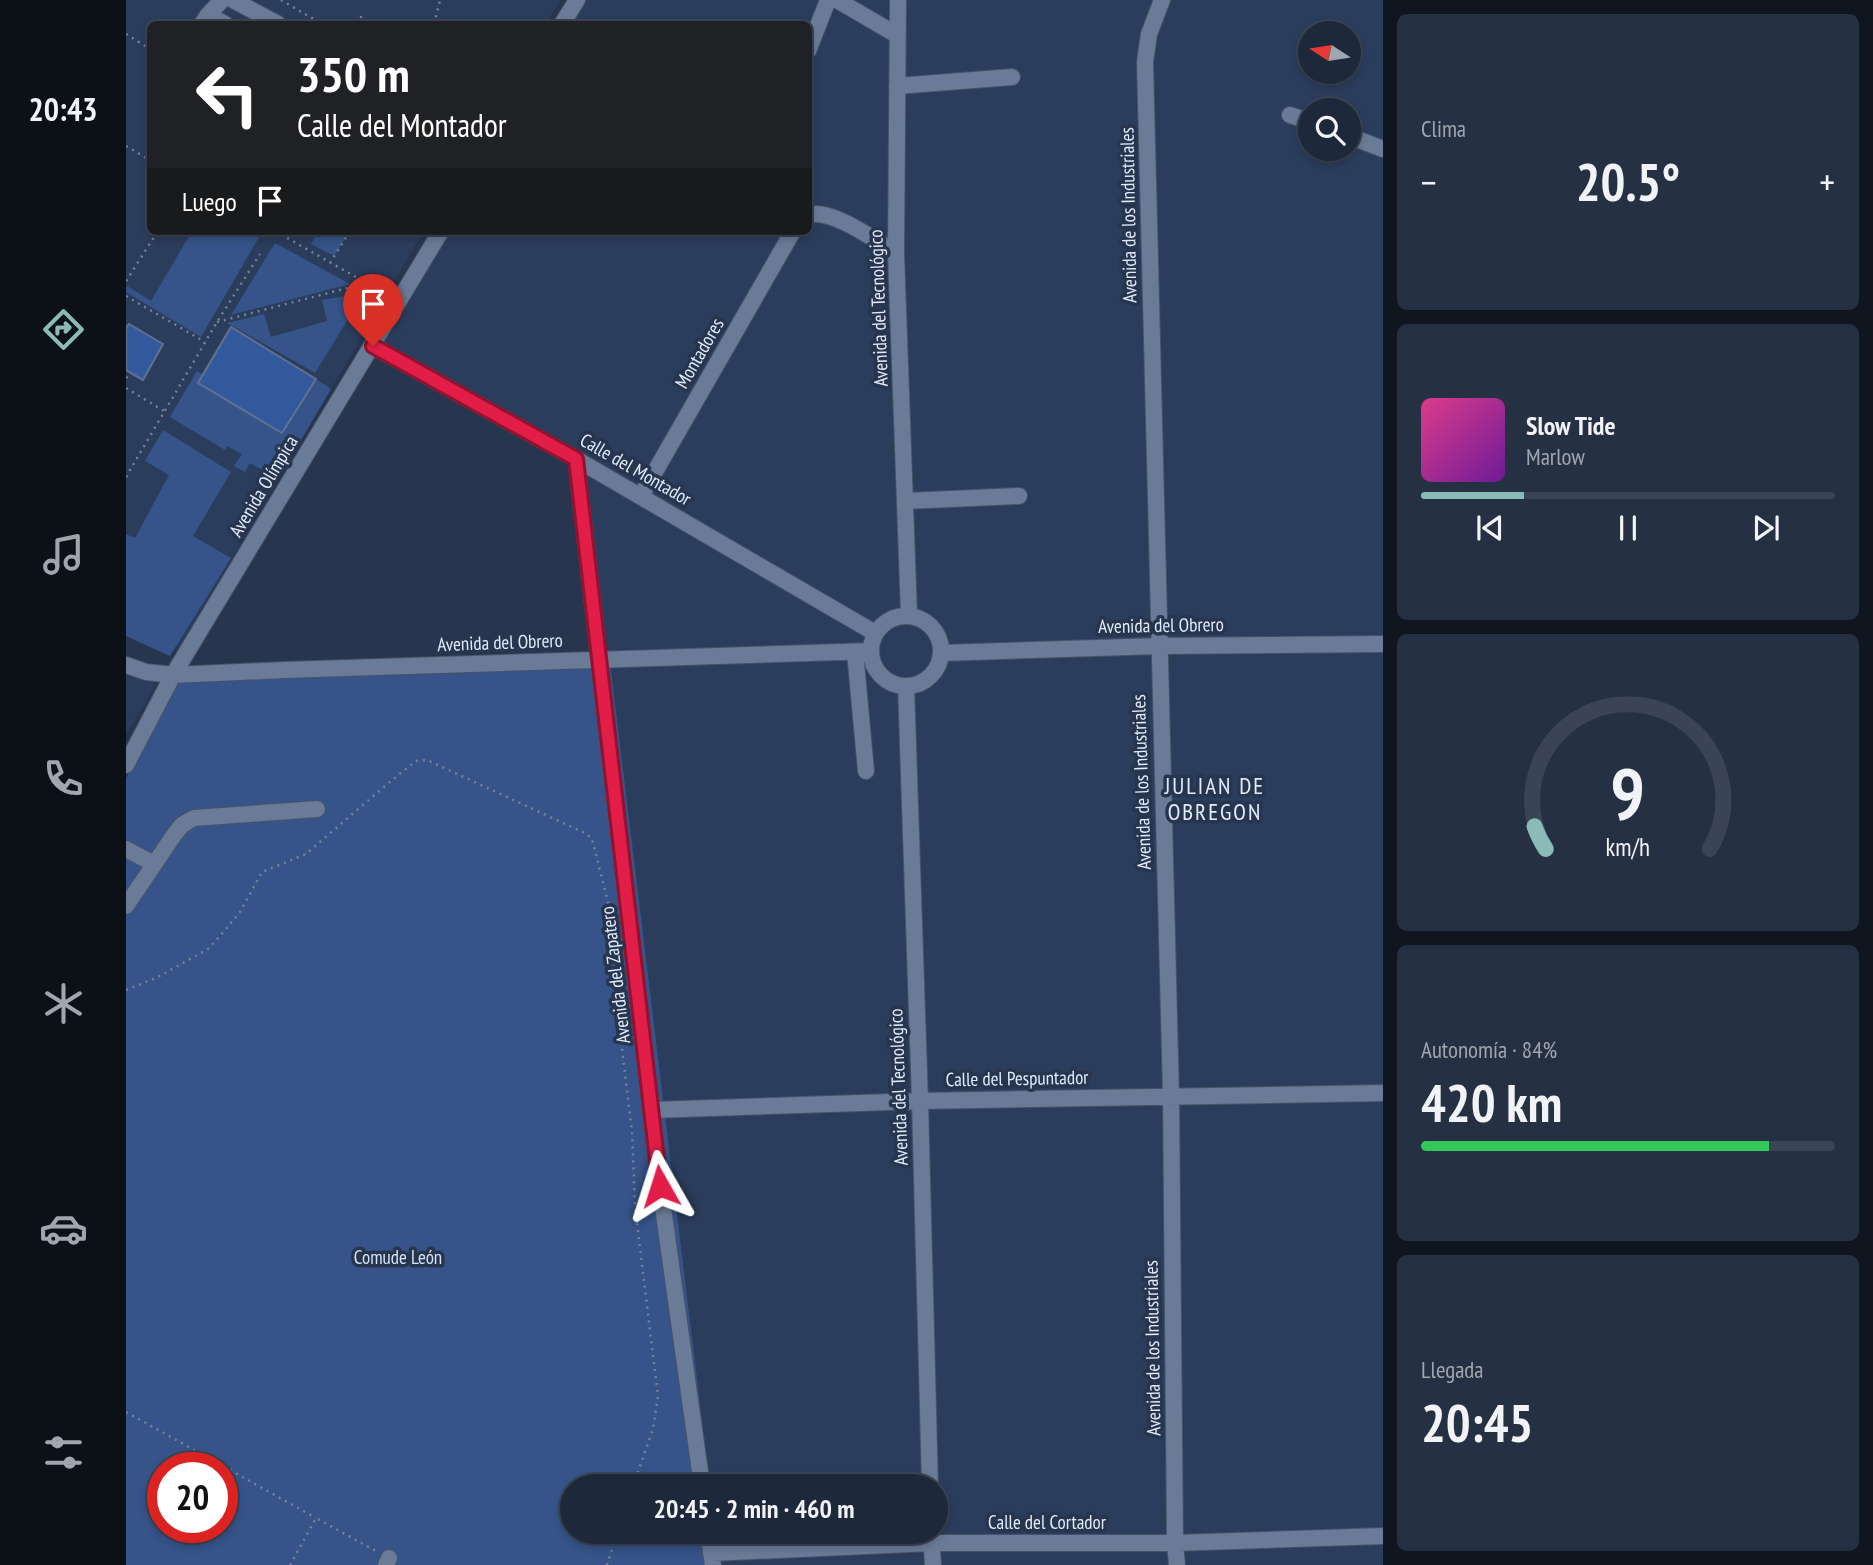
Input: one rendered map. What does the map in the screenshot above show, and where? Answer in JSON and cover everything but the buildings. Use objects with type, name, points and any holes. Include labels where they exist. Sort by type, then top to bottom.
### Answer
[{"type":"street","points":[[205,20],[222,0]]},
{"type":"street","points":[[233,0],[272,21]]},
{"type":"street","points":[[564,21],[578,0]]},
{"type":"street","points":[[812,41],[828,0]]},
{"type":"street","points":[[838,0],[897,36]]},
{"type":"street","name":"Avenida del Tecnológico","points":[[898,0],[896,253],[909,615]]},
{"type":"street","name":"Avenida de los Industriales","points":[[1162,0],[1149,34],[1145,62],[1171,1096],[1177,1565]]},
{"type":"street","points":[[897,86],[1012,77]]},
{"type":"street","points":[[1290,115],[1298,118]]},
{"type":"street","points":[[1361,141],[1383,149]]},
{"type":"street","points":[[812,214],[824,213],[836,218],[896,253]]},
{"type":"street","name":"Avenida Olímpica","points":[[126,765],[173,675],[439,235]]},
{"type":"street","name":"Montadores","points":[[641,496],[791,235]]},
{"type":"street","name":"Calle del Montador","points":[[373,346],[641,496],[875,633]]},
{"type":"street","name":"Avenida del Zapatero","points":[[576,459],[662,1200],[700,1474]]},
{"type":"street","points":[[905,501],[1019,496]]},
{"type":"street","points":[[863,652],[885,680],[906,687],[916,685],[934,673],[941,653],[936,632],[919,618],[909,615],[895,617],[884,623],[875,633],[863,652],[866,771]]},
{"type":"street","name":"Avenida del Obrero","points":[[941,653],[1159,646],[1383,644]]},
{"type":"street","name":"Avenida del Obrero","points":[[126,664],[146,672],[173,675],[863,652]]},
{"type":"street","name":"Avenida del Tecnológico","points":[[906,687],[930,1474]]},
{"type":"street","points":[[126,906],[174,835],[182,825],[194,818],[317,809]]},
{"type":"street","points":[[126,849],[155,864]]},
{"type":"street","name":"Calle del Pespuntador","points":[[652,1110],[920,1101],[1383,1093]]},
{"type":"street","name":"Calle del Cortador","points":[[948,1537],[1175,1543],[1383,1536]]},
{"type":"street","name":"Calle del Cortador","points":[[712,1559],[862,1544]]},
{"type":"street","points":[[932,1544],[933,1565]]},
{"type":"path","points":[[281,0],[318,21]]},
{"type":"path","points":[[436,21],[440,0]]},
{"type":"path","points":[[359,21],[364,12]]},
{"type":"path","points":[[126,34],[147,47]]},
{"type":"path","points":[[126,146],[147,158]]},
{"type":"path","points":[[126,281],[155,235]]},
{"type":"path","points":[[282,235],[377,289]]},
{"type":"path","points":[[330,262],[347,235]]},
{"type":"path","points":[[126,477],[260,254]]},
{"type":"path","points":[[217,322],[368,283]]},
{"type":"path","points":[[126,296],[205,342]]},
{"type":"path","points":[[126,378],[129,373]]},
{"type":"path","points":[[126,388],[164,411]]},
{"type":"path","points":[[126,990],[156,978],[208,949],[240,912],[262,872],[306,854],[416,761],[427,760],[587,834],[592,839],[614,926]]},
{"type":"path","points":[[622,978],[617,990],[618,1016],[632,1132],[635,1207],[658,1396],[653,1429],[638,1474]]},
{"type":"path","points":[[126,1412],[316,1518],[387,1562]]},
{"type":"path","points":[[292,1564],[316,1518]]},
{"type":"path","points":[[607,1565],[614,1544]]},
{"type":"shaded area","points":[[126,0],[560,0],[548,21],[147,21],[147,235],[422,235],[179,648],[126,625]]},
{"type":"shaded area","points":[[581,0],[1383,0],[1383,1565],[717,1565],[714,1544],[948,1544],[948,1474],[704,1474],[609,654],[576,454],[381,342],[444,235],[812,235],[812,21],[568,21]]},
{"type":"shaded area","points":[[126,671],[156,684],[126,735]]},
{"type":"green space","points":[[190,235],[260,235],[201,337],[126,292],[127,286],[151,301]]},
{"type":"green space","points":[[316,235],[347,235],[334,256],[311,244]]},
{"type":"green space","points":[[275,243],[350,284],[231,315]]},
{"type":"green space","points":[[364,293],[315,373],[227,323],[264,314],[271,337],[327,321],[322,300]]},
{"type":"green space","points":[[197,371],[203,375],[198,383],[282,433],[316,379],[331,389],[278,479],[250,463],[245,472],[234,466],[242,454],[227,446],[225,450],[170,417]]},
{"type":"green space","points":[[163,430],[231,472],[193,536],[231,558],[170,656],[126,636],[126,534],[135,538],[169,475],[145,461]]},
{"type":"green space","name":"Comude León","points":[[609,654],[709,1474],[560,1474],[560,1544],[718,1544],[720,1565],[126,1565],[126,778],[179,683]]},
{"type":"district","name":"JULIAN DE OBREGON","points":[[1215,798]]},
{"type":"route","points":[[373,346],[576,459],[660,1186]]}]
